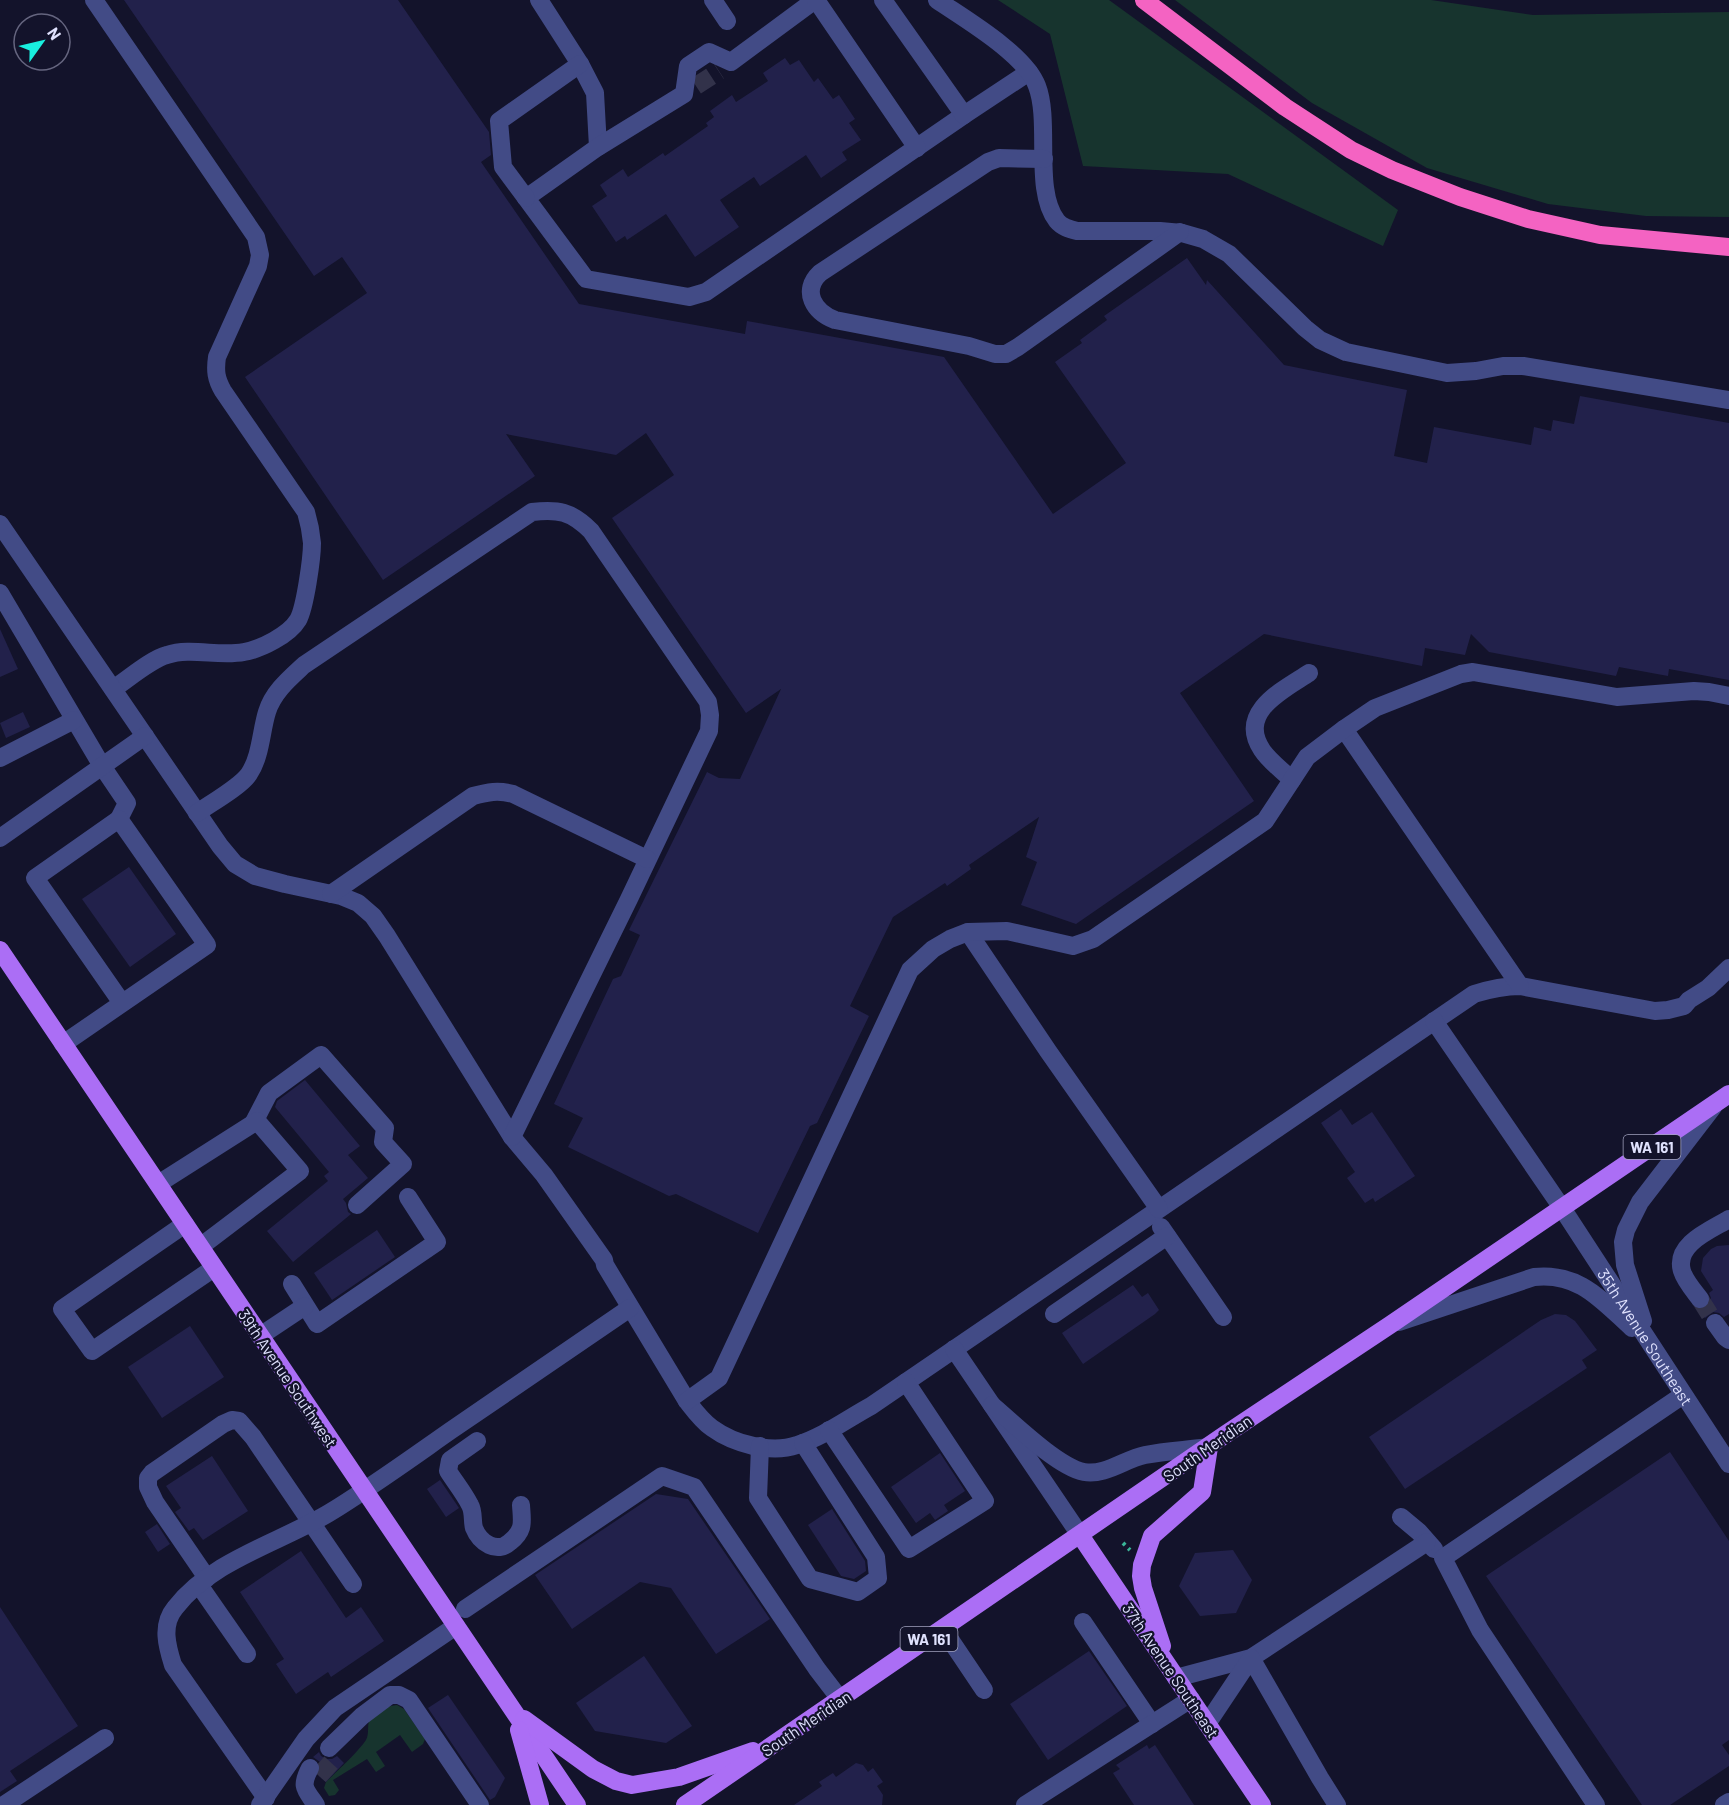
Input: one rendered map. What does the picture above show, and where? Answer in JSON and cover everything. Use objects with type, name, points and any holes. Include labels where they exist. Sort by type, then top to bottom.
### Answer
[{"type":"highway","points":[[1144,0],[1285,107],[1351,150],[1392,170],[1460,197],[1528,219],[1600,235],[1729,247]]},
{"type":"highway","points":[[1703,244],[1729,239]]},
{"type":"main road","name":"39th Avenue Southwest","points":[[0,950],[577,1805]]},
{"type":"main road","name":"South Meridian","points":[[686,1805],[1729,1094]]},
{"type":"main road","points":[[1173,1673],[1143,1588],[1142,1565],[1152,1536],[1202,1492],[1209,1447]]},
{"type":"main road","name":"37th Avenue Southeast","points":[[1080,1535],[1262,1805]]},
{"type":"main road","points":[[513,1711],[593,1769],[615,1781],[632,1785],[679,1777],[777,1742]]},
{"type":"main road","points":[[513,1711],[540,1805]]},
{"type":"street","points":[[94,0],[256,237],[260,255],[258,266],[217,357],[215,371],[223,391],[306,512],[312,545],[304,600],[298,619],[290,629],[275,640],[245,652],[166,655],[113,689]]},
{"type":"street","points":[[539,0],[580,64],[595,93],[598,147]]},
{"type":"street","points":[[713,0],[728,21]]},
{"type":"street","points":[[526,198],[598,147],[690,90],[688,66],[709,52],[725,67],[815,0],[917,148]]},
{"type":"street","points":[[883,0],[964,115]]},
{"type":"street","points":[[937,0],[1020,61],[1037,86],[1040,98],[1045,193],[1050,209],[1065,228],[1077,231],[1180,232],[1203,239],[1229,254],[1320,340],[1346,352],[1447,373],[1503,366],[1523,366],[1729,400]]},
{"type":"street","points":[[580,64],[499,122],[503,167],[586,279],[689,297],[706,292],[729,277],[1029,72]]},
{"type":"street","points":[[1044,159],[999,158],[988,162],[820,273],[813,280],[810,291],[819,312],[835,320],[969,346],[994,354],[1006,354],[1180,232]]},
{"type":"street","points":[[197,813],[242,782],[250,773],[262,737],[267,710],[278,692],[304,665],[532,512],[552,510],[570,515],[583,522],[708,702],[709,730],[512,1137]]},
{"type":"street","points":[[0,524],[197,813],[235,864],[255,876],[331,894],[358,903],[373,916],[512,1137],[544,1175],[604,1260],[630,1308],[687,1401],[712,1428],[736,1441],[776,1448],[796,1446],[871,1406],[1474,994],[1491,988],[1520,986],[1655,1011],[1668,1010],[1684,1006],[1689,999],[1708,988],[1729,968]]},
{"type":"street","points":[[0,593],[74,720],[127,803],[119,819],[35,878],[122,1003]]},
{"type":"street","points":[[687,1401],[719,1378],[910,970],[933,949],[968,932],[1007,931],[1073,946],[1093,939],[1265,821],[1307,758],[1344,729],[1375,708],[1461,674],[1473,672],[1617,697],[1695,691],[1729,696]]},
{"type":"street","points":[[1292,780],[1262,751],[1255,735],[1257,715],[1276,694],[1309,673]]},
{"type":"street","points":[[0,758],[74,720]]},
{"type":"street","points":[[1344,729],[1520,986]]},
{"type":"street","points":[[0,838],[145,736]]},
{"type":"street","points":[[331,894],[473,796],[492,791],[513,794],[647,859]]},
{"type":"street","points":[[63,1044],[207,945],[119,819]]},
{"type":"street","points":[[968,932],[1156,1211],[1167,1236],[1223,1317]]},
{"type":"street","name":"35th Avenue Southeast","points":[[1434,1021],[1562,1208],[1729,1464]]},
{"type":"street","points":[[253,1124],[269,1093],[321,1055],[385,1128],[383,1142],[404,1164],[357,1205]]},
{"type":"street","points":[[1651,1346],[1624,1265],[1623,1242],[1626,1230],[1640,1202],[1714,1105]]},
{"type":"street","points":[[158,1184],[257,1121],[300,1171],[200,1247]]},
{"type":"street","points":[[292,1284],[317,1324],[437,1242],[408,1197]]},
{"type":"street","points":[[1700,1299],[1684,1275],[1681,1263],[1684,1252],[1693,1241],[1729,1218]]},
{"type":"street","points":[[185,1224],[62,1309],[92,1352],[214,1268]]},
{"type":"street","points":[[1054,1314],[1167,1236]]},
{"type":"street","points":[[1390,1325],[1534,1277],[1558,1277],[1586,1287],[1651,1346]]},
{"type":"street","points":[[260,1336],[305,1306]]},
{"type":"street","points":[[456,1626],[335,1708],[306,1739],[263,1802],[173,1665],[168,1649],[167,1623],[172,1611],[203,1582],[251,1551],[327,1514],[630,1308]]},
{"type":"street","points":[[1715,1323],[1729,1340]]},
{"type":"street","points":[[954,1349],[1080,1535]]},
{"type":"street","points":[[829,1430],[909,1549],[985,1501],[906,1382]]},
{"type":"street","points":[[1443,1558],[1683,1395]]},
{"type":"street","points":[[992,1405],[1056,1458],[1083,1472],[1096,1473],[1143,1455],[1209,1447]]},
{"type":"street","points":[[247,1654],[148,1487],[148,1478],[152,1473],[223,1425],[232,1420],[239,1421],[253,1437],[353,1584]]},
{"type":"street","points":[[477,1441],[450,1460],[448,1471],[472,1507],[474,1528],[484,1542],[499,1548],[513,1540],[522,1528],[521,1505]]},
{"type":"street","points":[[760,1446],[758,1498],[810,1579],[858,1592],[878,1578],[876,1557],[803,1443]]},
{"type":"street","points":[[465,1609],[662,1476],[694,1487],[840,1699]]},
{"type":"street","points":[[1401,1517],[1419,1532],[1443,1558],[1480,1630],[1596,1805]]},
{"type":"street","points":[[1173,1673],[1251,1658],[1427,1542]]},
{"type":"street","points":[[1083,1622],[1152,1724]]},
{"type":"street","points":[[943,1629],[984,1690]]},
{"type":"street","points":[[1208,1724],[1251,1658]]},
{"type":"street","points":[[1251,1658],[1337,1805]]},
{"type":"street","points":[[333,1752],[362,1716],[390,1695],[399,1695],[409,1700],[480,1805]]},
{"type":"street","points":[[1025,1805],[1191,1699]]},
{"type":"street","points":[[4,1805],[105,1738]]},
{"type":"street","points":[[316,1805],[304,1788],[304,1780],[314,1772],[318,1789],[329,1805]]},
{"type":"street","points":[[1724,1805],[1729,1802]]},
{"type":"green space","points":[[998,0],[1109,0],[1398,210],[1383,246],[1228,174],[1083,166],[1050,34]]},
{"type":"green space","points":[[1175,0],[1431,0],[1533,15],[1729,12],[1729,217],[1646,216],[1548,204],[1427,168],[1312,103]]},
{"type":"green space","points":[[397,1705],[404,1709],[425,1739],[423,1744],[412,1752],[400,1735],[376,1752],[385,1766],[376,1772],[367,1759],[333,1780],[339,1790],[335,1795],[329,1796],[324,1788],[326,1782],[366,1740],[371,1717],[376,1712]]},
{"type":"building","points":[[124,0],[398,0],[489,132],[491,155],[481,162],[579,304],[745,334],[747,321],[944,357],[1053,514],[1126,463],[1055,362],[1082,343],[1080,340],[1107,320],[1104,316],[1187,258],[1206,285],[1207,280],[1284,365],[1407,390],[1394,456],[1427,463],[1434,427],[1531,445],[1534,427],[1551,431],[1553,420],[1574,424],[1580,396],[1729,423],[1729,680],[1669,669],[1668,676],[1619,667],[1616,676],[1489,652],[1471,634],[1465,655],[1425,648],[1422,666],[1264,634],[1180,693],[1254,801],[1076,924],[1021,905],[1037,862],[1026,857],[1039,817],[969,865],[971,869],[947,886],[945,883],[893,917],[850,1006],[869,1016],[817,1123],[810,1126],[758,1233],[676,1194],[669,1196],[568,1147],[583,1118],[554,1104],[613,979],[621,976],[640,935],[629,930],[707,772],[719,778],[740,779],[781,689],[746,713],[612,518],[674,475],[646,433],[616,455],[506,434],[535,476],[383,580],[245,377],[367,293],[342,257],[314,276]]},
{"type":"building","points":[[785,58],[790,65],[799,60],[814,82],[818,78],[833,99],[839,95],[855,119],[849,123],[861,140],[842,152],[847,160],[821,178],[806,155],[760,186],[754,177],[720,200],[739,227],[695,257],[666,214],[627,240],[625,236],[616,242],[592,206],[607,196],[600,185],[623,169],[628,177],[663,153],[665,156],[708,126],[706,123],[714,117],[710,111],[732,95],[736,102],[768,81],[763,73]]},
{"type":"building","points":[[0,629],[18,669],[0,677]]},
{"type":"building","points":[[23,712],[30,727],[6,738],[0,723]]},
{"type":"building","points":[[129,867],[176,934],[130,967],[82,899]]},
{"type":"building","points":[[305,1080],[360,1146],[348,1155],[368,1178],[343,1199],[351,1214],[293,1262],[267,1231],[328,1181],[324,1176],[329,1172],[275,1107],[277,1101]]},
{"type":"building","points":[[1341,1109],[1352,1125],[1372,1112],[1415,1176],[1375,1202],[1373,1198],[1365,1203],[1347,1178],[1355,1172],[1321,1123]]},
{"type":"building","points":[[377,1230],[395,1257],[332,1300],[314,1273]]},
{"type":"building","points":[[1729,1245],[1729,1314],[1724,1317],[1713,1312],[1705,1318],[1700,1310],[1710,1304],[1709,1293],[1713,1290],[1701,1271],[1703,1258],[1717,1246]]},
{"type":"building","points":[[1133,1285],[1142,1297],[1148,1293],[1159,1310],[1083,1364],[1062,1333]]},
{"type":"building","points":[[1555,1314],[1566,1315],[1575,1321],[1597,1350],[1582,1360],[1587,1368],[1405,1489],[1369,1437],[1541,1320]]},
{"type":"building","points":[[190,1326],[224,1377],[162,1418],[128,1367]]},
{"type":"building","points":[[1670,1452],[1729,1541],[1729,1740],[1722,1745],[1729,1755],[1729,1766],[1670,1805],[1642,1805],[1486,1576]]},
{"type":"building","points":[[940,1453],[965,1491],[944,1505],[948,1511],[935,1520],[930,1513],[916,1523],[891,1487]]},
{"type":"building","points":[[212,1456],[248,1511],[203,1540],[194,1528],[189,1531],[175,1512],[181,1508],[166,1486]]},
{"type":"building","points":[[440,1480],[459,1508],[446,1517],[427,1489]]},
{"type":"building","points":[[656,1494],[688,1499],[770,1619],[716,1654],[671,1588],[640,1582],[572,1629],[535,1575]]},
{"type":"building","points":[[832,1509],[865,1561],[866,1571],[854,1579],[841,1576],[808,1525]]},
{"type":"building","points":[[157,1524],[170,1544],[158,1552],[145,1532]]},
{"type":"building","points":[[1233,1550],[1252,1580],[1236,1613],[1200,1616],[1179,1586],[1195,1553]]},
{"type":"building","points":[[301,1551],[346,1618],[361,1607],[384,1641],[331,1677],[328,1672],[296,1694],[276,1664],[284,1659],[240,1592]]},
{"type":"building","points":[[0,1607],[78,1726],[10,1771],[17,1781],[0,1792]]},
{"type":"building","points":[[1089,1651],[1127,1706],[1048,1760],[1010,1704]]},
{"type":"building","points":[[644,1656],[692,1726],[666,1743],[595,1731],[576,1703]]},
{"type":"building","points":[[448,1695],[505,1778],[495,1797],[490,1800],[428,1708]]},
{"type":"building","points":[[1147,1745],[1149,1749],[1155,1745],[1194,1805],[1134,1805],[1113,1773],[1120,1769],[1116,1765]]},
{"type":"building","points":[[319,1752],[327,1759],[337,1756],[344,1763],[326,1782],[319,1776],[320,1762],[313,1757]]},
{"type":"building","points":[[856,1763],[863,1765],[868,1772],[873,1768],[883,1782],[877,1786],[883,1795],[882,1805],[794,1805],[822,1786],[819,1782],[833,1773],[836,1777]]},
{"type":"tunnel","points":[[696,86],[719,71]]},
{"type":"tunnel","points":[[1700,1299],[1715,1323]]},
{"type":"tunnel","points":[[319,1776],[337,1756]]}]
